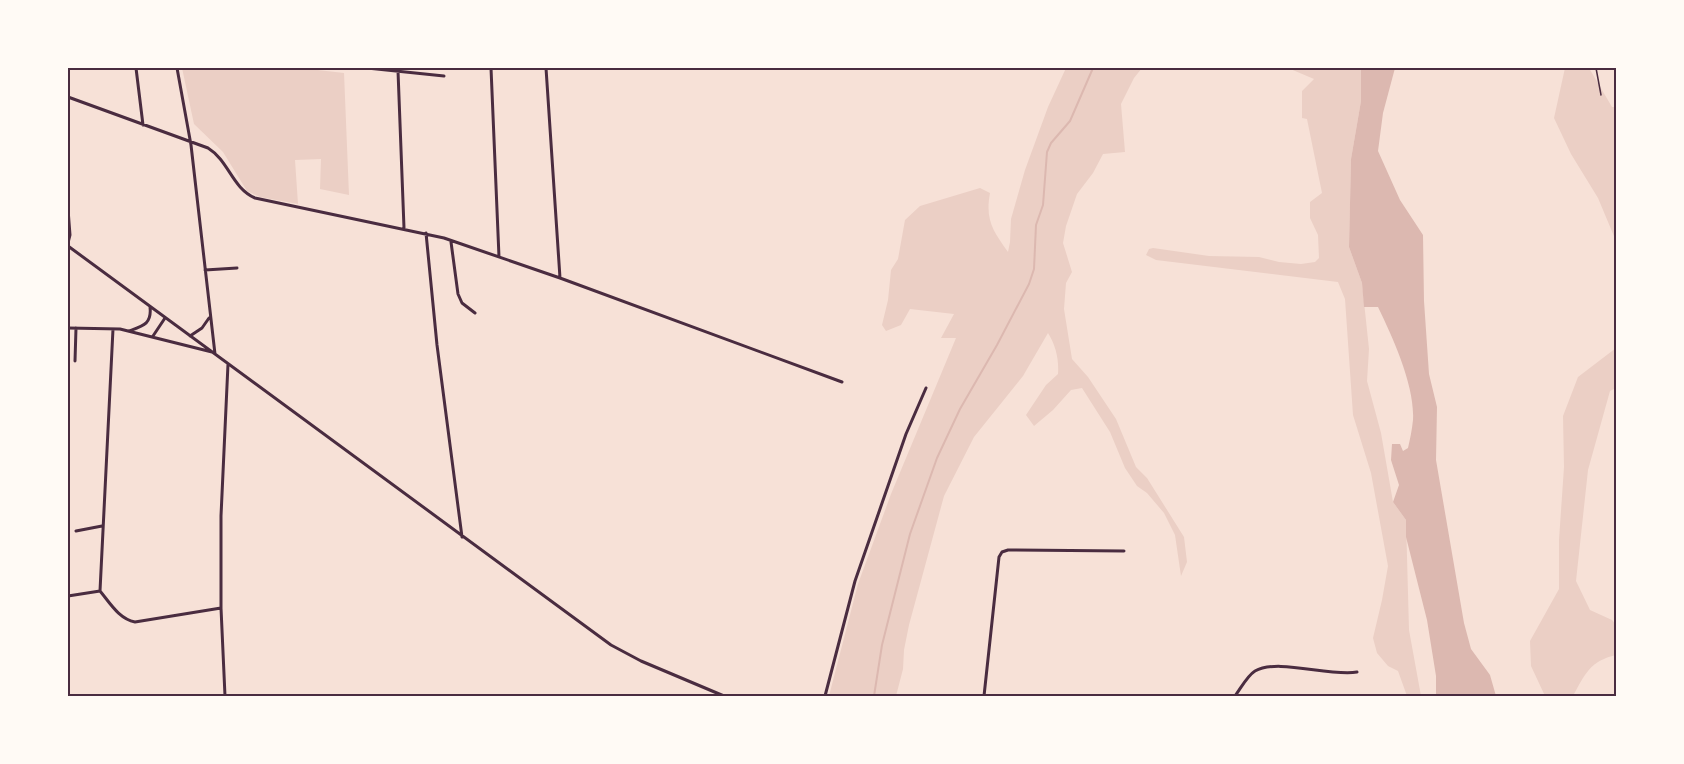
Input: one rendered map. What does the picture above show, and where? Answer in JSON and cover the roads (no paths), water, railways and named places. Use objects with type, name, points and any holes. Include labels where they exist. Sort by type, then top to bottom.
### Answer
[{"type":"street","points":[[136,68],[143,125]]},
{"type":"street","points":[[177,68],[190,141],[214,353]]},
{"type":"street","points":[[367,68],[444,76]]},
{"type":"street","points":[[491,68],[499,257]]},
{"type":"street","points":[[546,68],[560,278]]},
{"type":"street","points":[[398,71],[404,228]]},
{"type":"street","points":[[68,97],[208,148],[226,165],[238,186],[252,197],[404,228],[451,241],[560,278],[842,382]]},
{"type":"street","points":[[68,209],[70,235],[68,245],[150,307],[619,650],[724,696]]},
{"type":"street","points":[[426,234],[437,345],[462,537]]},
{"type":"street","points":[[451,241],[458,294],[464,304],[475,313]]},
{"type":"street","points":[[205,270],[237,268]]},
{"type":"street","points":[[128,331],[142,327],[149,322],[150,307]]},
{"type":"street","points":[[190,336],[202,328],[210,316]]},
{"type":"street","points":[[153,336],[165,318]]},
{"type":"street","points":[[68,328],[128,331],[214,353]]},
{"type":"street","points":[[75,362],[76,328]]},
{"type":"street","points":[[113,329],[100,591],[120,615],[132,622],[221,608]]},
{"type":"street","points":[[225,696],[221,608],[221,516],[228,364]]},
{"type":"street","points":[[825,696],[862,560],[906,434],[926,388]]},
{"type":"street","points":[[76,531],[102,526]]},
{"type":"street","points":[[984,696],[1001,554],[1008,550],[1124,550]]},
{"type":"street","points":[[68,596],[100,591]]},
{"type":"street","points":[[1235,696],[1251,674],[1264,668],[1345,674],[1358,672]]},
{"type":"waterway","points":[[874,696],[882,645],[910,534],[937,458],[960,409],[1029,284],[1034,269],[1036,225],[1043,205],[1047,152],[1051,143],[1070,121],[1093,68]]}]
